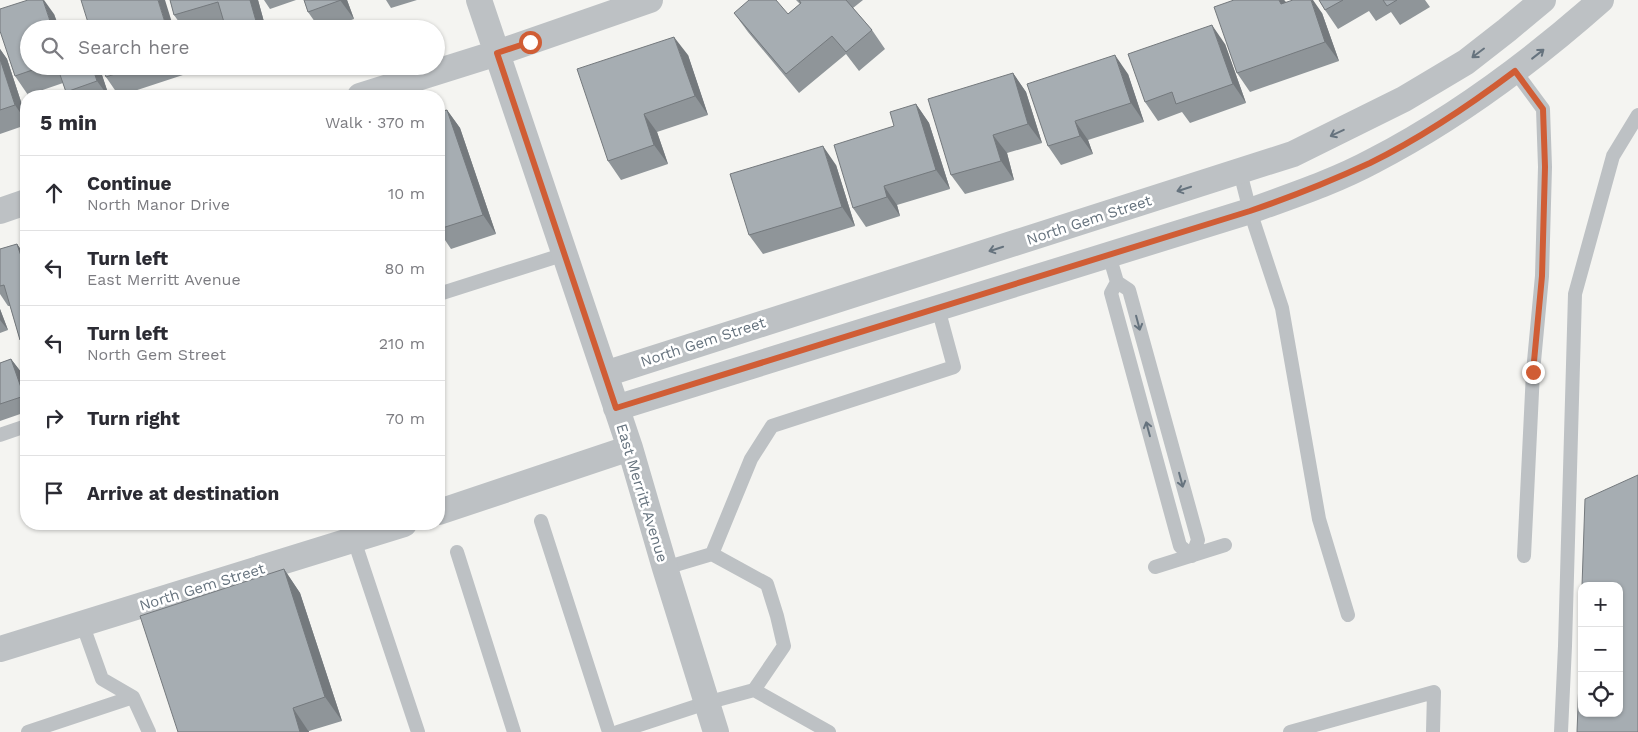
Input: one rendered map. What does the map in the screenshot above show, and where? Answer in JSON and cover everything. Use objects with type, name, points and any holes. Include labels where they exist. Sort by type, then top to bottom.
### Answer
[{"type":"street","name":"East Merritt Avenue","points":[[479,0],[630,448],[716,732]]},
{"type":"street","points":[[445,69],[650,0]]},
{"type":"street","name":"North Gem Street","points":[[605,374],[1293,154],[1404,99],[1466,62],[1543,0]]},
{"type":"street","points":[[616,408],[1250,211],[1331,181],[1372,162],[1433,127],[1515,71],[1553,42],[1601,0]]},
{"type":"street","points":[[379,90],[427,75]]},
{"type":"street","points":[[0,211],[20,204]]},
{"type":"street","points":[[445,510],[630,448]]},
{"type":"street","name":"North Gem Street","points":[[0,649],[385,530]]},
{"type":"lane","points":[[1515,71],[1543,109],[1545,167],[1542,276],[1533,372],[1524,556]]},
{"type":"lane","points":[[1562,732],[1575,294],[1614,156],[1634,130],[1638,115]]},
{"type":"lane","points":[[1240,172],[1250,211],[1282,308],[1319,519],[1348,615]]},
{"type":"lane","points":[[445,292],[565,254]]},
{"type":"lane","points":[[1109,255],[1117,282],[1129,290],[1198,540],[1192,556]]},
{"type":"lane","points":[[712,554],[751,459],[772,426],[954,367],[938,308]]},
{"type":"lane","points":[[0,435],[20,428]]},
{"type":"lane","points":[[541,521],[608,732]]},
{"type":"lane","points":[[354,540],[418,732]]},
{"type":"lane","points":[[1155,567],[1225,545]]},
{"type":"lane","points":[[457,552],[514,732]]},
{"type":"lane","points":[[618,732],[706,703],[754,690],[784,646],[777,616],[766,584],[712,554],[665,568]]},
{"type":"lane","points":[[82,623],[102,679],[133,698],[149,732]]},
{"type":"lane","points":[[754,690],[829,732]]},
{"type":"lane","points":[[1290,732],[1434,692],[1433,732]]},
{"type":"lane","points":[[28,732],[133,698]]},
{"type":"building","points":[[28,0],[43,0],[50,20],[20,20],[20,74],[15,76],[0,31],[0,9]]},
{"type":"building","points":[[81,0],[158,0],[164,20],[87,20]]},
{"type":"building","points":[[170,0],[250,0],[256,20],[223,20],[218,2],[174,15]]},
{"type":"building","points":[[304,0],[341,0],[308,12]]},
{"type":"building","points":[[749,0],[776,0],[788,14],[801,3],[799,0],[846,0],[872,30],[846,52],[832,36],[786,74],[734,13]]},
{"type":"building","points":[[1234,0],[1279,0],[1281,4],[1293,0],[1311,0],[1325,42],[1237,73],[1214,7]]},
{"type":"building","points":[[1319,0],[1343,0],[1325,10]]},
{"type":"building","points":[[1383,0],[1397,0],[1387,6]]},
{"type":"building","points":[[1212,25],[1233,84],[1176,104],[1172,92],[1145,102],[1128,54]]},
{"type":"building","points":[[674,37],[695,96],[644,114],[654,145],[608,161],[577,69]]},
{"type":"building","points":[[1115,55],[1131,103],[1075,121],[1080,136],[1048,146],[1027,84]]},
{"type":"building","points":[[0,59],[15,105],[0,110]]},
{"type":"building","points":[[1013,73],[1028,124],[993,135],[1001,161],[951,175],[928,99]]},
{"type":"building","points":[[60,75],[95,75],[97,81],[72,90],[65,90]]},
{"type":"building","points":[[916,104],[936,170],[884,186],[887,197],[853,208],[834,145],[894,126],[890,112]]},
{"type":"building","points":[[445,110],[447,110],[483,215],[445,227]]},
{"type":"building","points":[[823,146],[842,207],[749,235],[730,174]]},
{"type":"building","points":[[17,244],[20,253],[20,340],[4,285],[0,286],[0,249]]},
{"type":"building","points":[[11,359],[20,385],[20,397],[0,404],[0,363]]},
{"type":"building","points":[[1638,475],[1638,732],[1577,732],[1578,706],[1578,717],[1623,717],[1623,582],[1582,582],[1585,499]]},
{"type":"building","points":[[284,569],[325,697],[293,708],[300,732],[178,732],[140,616]]},
{"type":"route","points":[[530,42],[497,53],[616,408],[1291,197],[1372,162],[1433,127],[1515,71],[1543,109],[1545,167],[1542,276],[1533,372]]}]
